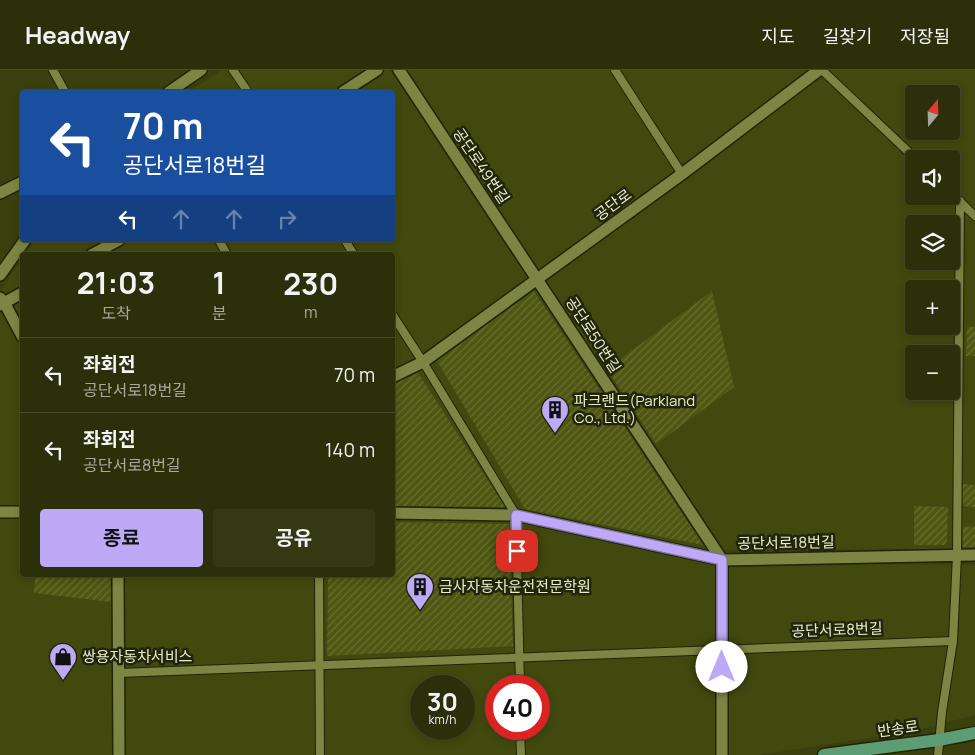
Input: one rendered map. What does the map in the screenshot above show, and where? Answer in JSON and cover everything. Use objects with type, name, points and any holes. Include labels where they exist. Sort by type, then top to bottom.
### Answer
[{"type":"main road","name":"반송로","points":[[824,755],[939,740],[975,733]]},
{"type":"street","points":[[54,70],[64,90]]},
{"type":"street","points":[[172,90],[201,70]]},
{"type":"street","points":[[233,70],[247,90]]},
{"type":"street","points":[[346,90],[377,70]]},
{"type":"street","name":"공단로49번길","points":[[399,70],[537,278]]},
{"type":"street","points":[[615,70],[682,174]]},
{"type":"street","points":[[820,70],[906,150]]},
{"type":"street","name":"공단로","points":[[395,376],[423,362],[682,174],[820,70]]},
{"type":"street","points":[[0,193],[20,183]]},
{"type":"street","points":[[960,200],[975,216]]},
{"type":"street","points":[[938,755],[953,640],[957,555],[960,205]]},
{"type":"street","points":[[0,275],[24,242]]},
{"type":"street","points":[[97,252],[115,242]]},
{"type":"street","name":"공단로50번길","points":[[537,278],[722,560]]},
{"type":"street","points":[[20,293],[1,302],[20,333]]},
{"type":"street","points":[[395,319],[516,515],[520,675]]},
{"type":"street","points":[[0,512],[20,512]]},
{"type":"street","name":"공단서로18번길","points":[[395,514],[516,515],[722,560],[975,555]]},
{"type":"street","points":[[722,560],[722,755]]},
{"type":"street","points":[[118,577],[119,755]]},
{"type":"street","points":[[320,577],[320,755]]},
{"type":"street","name":"공단서로8번길","points":[[119,673],[953,640]]},
{"type":"street","points":[[520,740],[521,755]]},
{"type":"shaded area","points":[[222,70],[390,70],[506,246],[551,307],[710,550],[531,512],[395,508],[395,252],[27,252],[33,242],[395,242],[395,90],[192,90]]},
{"type":"shaded area","points":[[404,70],[975,70],[975,549],[725,550],[660,457],[599,359],[461,157]]},
{"type":"shaded area","points":[[20,261],[20,505],[0,506],[0,292]]},
{"type":"shaded area","points":[[0,519],[20,519],[20,577],[395,577],[395,519],[502,519],[726,567],[904,564],[975,565],[975,715],[914,731],[759,755],[0,755]]},
{"type":"building","name":"파크랜드(Parkland Co., Ltd.)","points":[[534,291],[703,545],[525,509],[437,361]]},
{"type":"building","name":"파크랜드(Parkland Co., Ltd.)","points":[[712,291],[734,387],[656,444],[607,369]]},
{"type":"building","points":[[967,327],[975,327],[975,356],[966,356]]},
{"type":"building","points":[[418,373],[505,507],[395,506],[395,384]]},
{"type":"building","points":[[963,484],[975,485],[975,507],[963,506]]},
{"type":"building","points":[[914,506],[948,507],[947,541],[944,545],[914,545]]},
{"type":"building","name":"금사자동차운전전문학원","points":[[395,522],[509,524],[513,646],[327,656],[328,577],[395,577]]},
{"type":"building","points":[[975,526],[975,547],[963,547],[963,527]]},
{"type":"building","points":[[35,577],[110,577],[111,602],[34,593]]},
{"type":"place","name":"파크랜드(Parkland Co., Ltd.)","points":[[555,434]]},
{"type":"place","name":"금사자동차운전전문학원","points":[[420,611]]},
{"type":"place","name":"쌍용자동차서비스","points":[[63,681]]},
{"type":"route","points":[[517,551],[516,515],[722,560],[722,667]]}]
